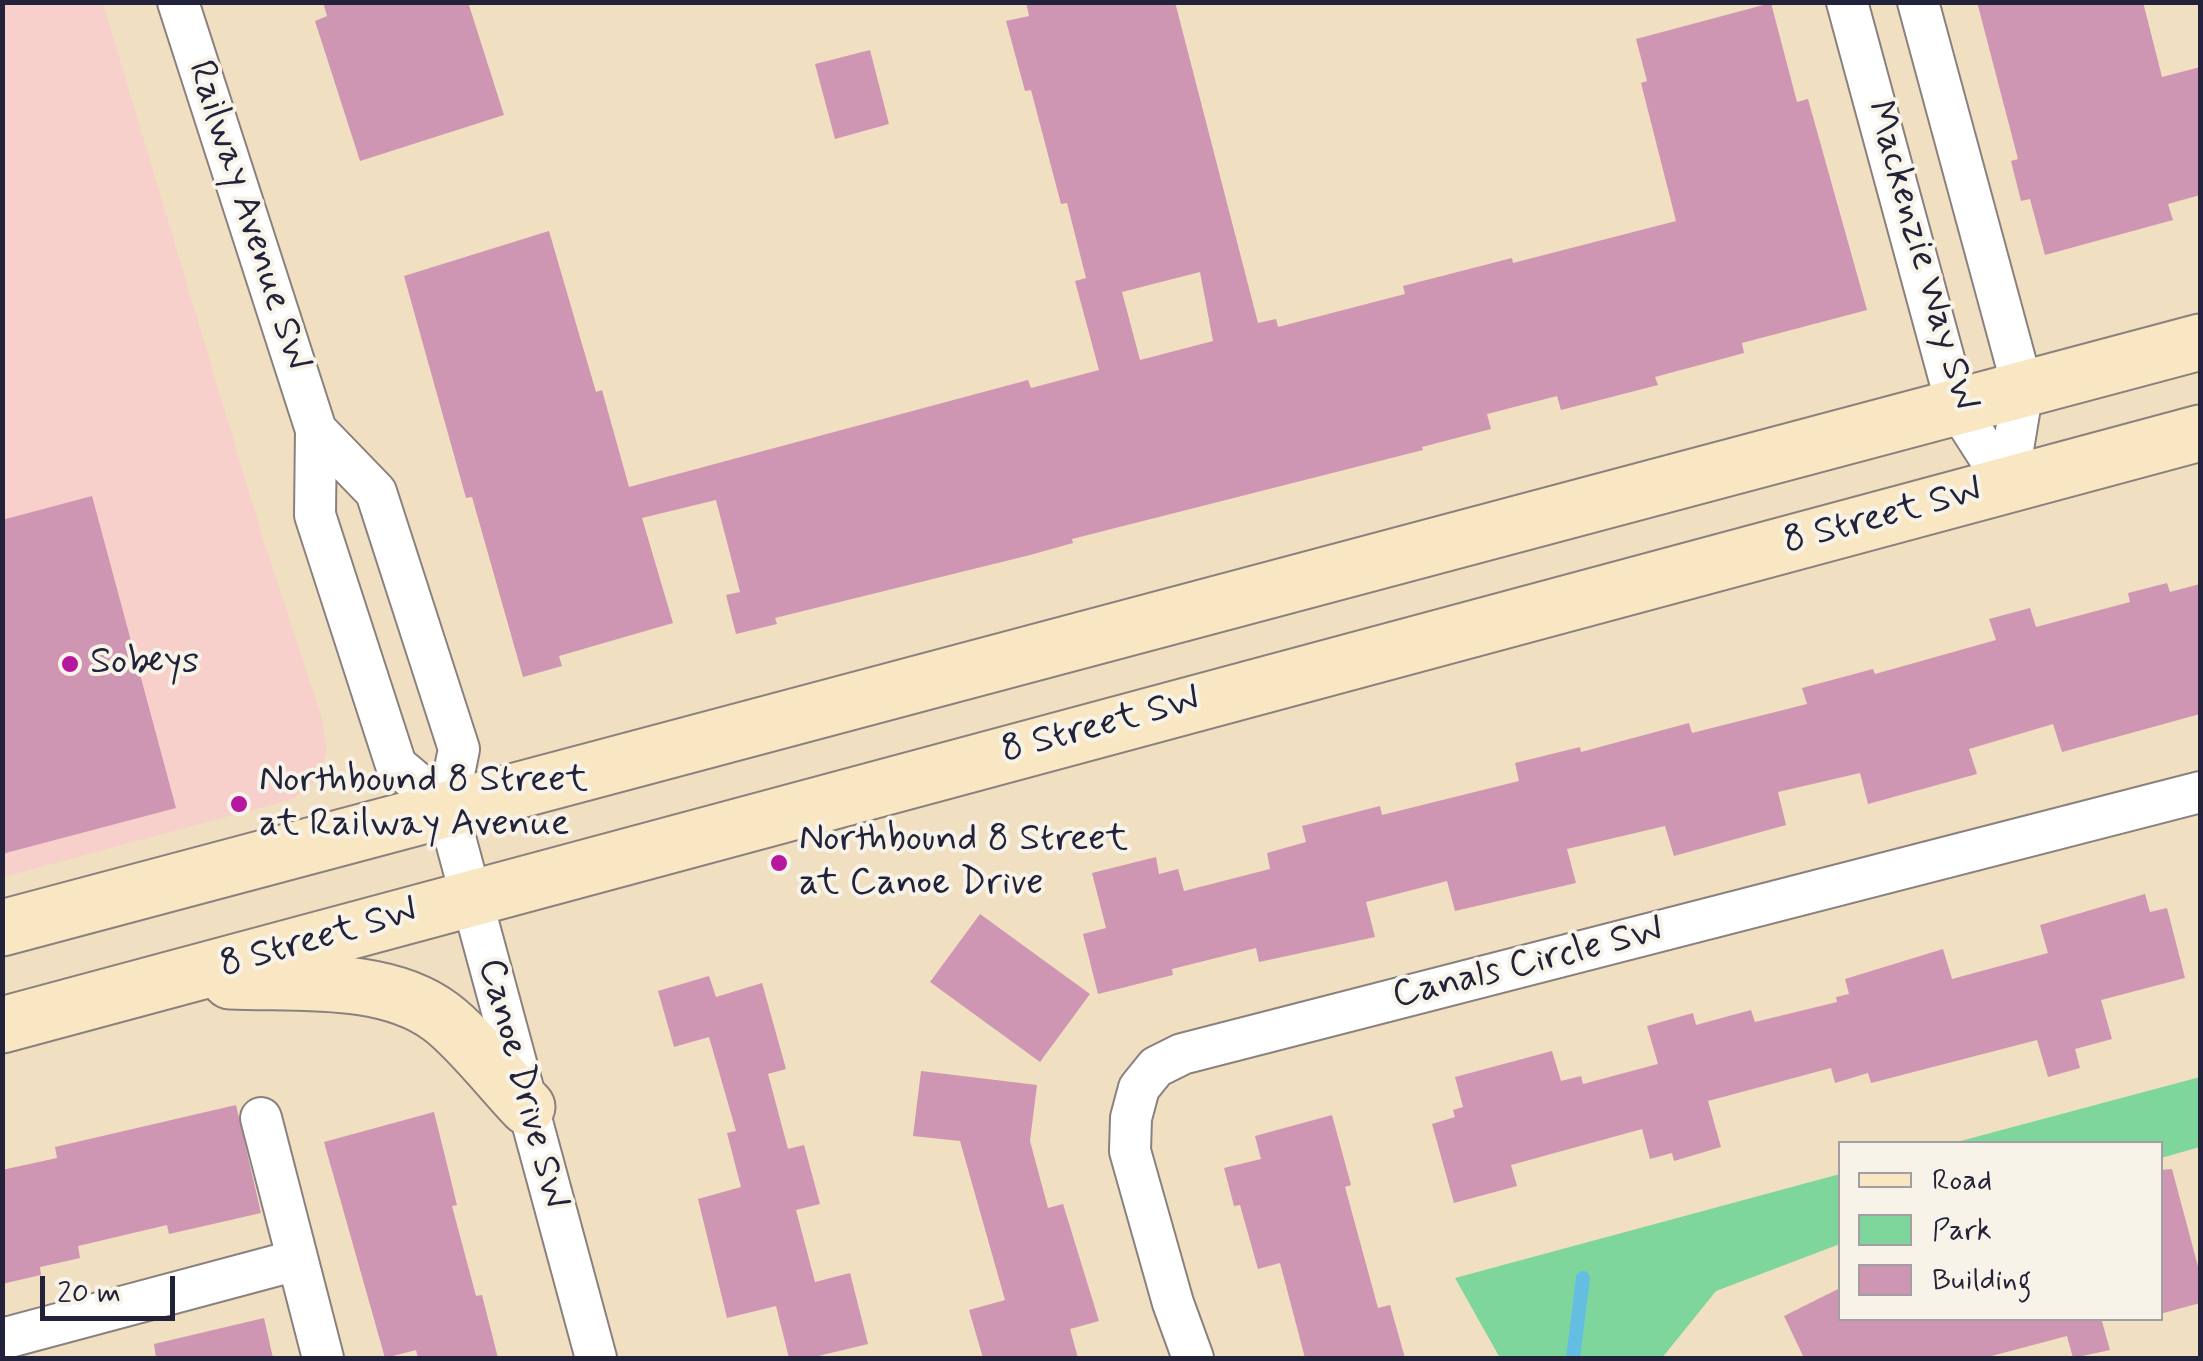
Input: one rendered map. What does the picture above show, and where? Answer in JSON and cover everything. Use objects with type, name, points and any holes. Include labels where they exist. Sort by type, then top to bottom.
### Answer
[{"type":"main road","points":[[2,928],[2200,342]]},
{"type":"main road","name":"8 Street SW","points":[[2,1025],[2200,434]]},
{"type":"main road","points":[[182,978],[375,987],[404,996],[441,1017],[526,1107]]},
{"type":"street","name":"Railway Avenue SW","points":[[178,2],[316,430],[315,515],[396,765],[446,808],[460,750],[376,492],[316,430]]},
{"type":"street","name":"Mackenzie Way SW","points":[[1847,2],[1957,407],[2007,485]]},
{"type":"street","name":"Mackenzie Way SW","points":[[1918,2],[2023,389],[2007,485]]},
{"type":"street","name":"Canals Circle SW","points":[[1193,1358],[1173,1303],[1130,1151],[1131,1118],[1138,1088],[1156,1067],[1182,1054],[2200,792]]},
{"type":"street","name":"Canoe Drive SW","points":[[446,808],[596,1358]]},
{"type":"street","points":[[261,1118],[322,1358]]},
{"type":"street","points":[[2,1339],[297,1260]]},
{"type":"shaded area","points":[[3,3],[103,3],[264,542],[322,718],[327,752],[316,781],[293,799],[3,877]]},
{"type":"green space","points":[[2200,1077],[2200,1147],[2163,1157],[2163,1141],[1960,1141]]},
{"type":"green space","points":[[1838,1175],[1838,1245],[1716,1291],[1662,1358],[1500,1358],[1455,1278]]},
{"type":"building","points":[[323,2],[468,2],[504,115],[360,161],[315,21],[327,16]]},
{"type":"building","points":[[1026,2],[1175,2],[1258,323],[1276,319],[1278,327],[1405,294],[1403,286],[1512,258],[1513,263],[1676,221],[1641,83],[1647,81],[1636,39],[1771,3],[1797,102],[1808,99],[1867,310],[1742,343],[1744,353],[1655,377],[1658,385],[1561,410],[1557,396],[1487,414],[1491,429],[1422,447],[1423,450],[1072,539],[1073,543],[1030,555],[775,618],[777,624],[736,634],[726,595],[740,592],[716,500],[642,518],[673,623],[559,656],[562,666],[523,677],[472,497],[466,498],[404,276],[549,231],[596,392],[602,390],[629,487],[1028,380],[1031,388],[1099,370],[1075,281],[1086,278],[1067,203],[1061,204],[1031,90],[1025,91],[1006,21],[1029,16]],"holes":[[[1200,272],[1213,341],[1140,360],[1122,292]]]},
{"type":"building","points":[[1977,2],[2143,2],[2162,77],[2200,67],[2200,195],[2168,204],[2173,220],[2045,255],[2030,199],[2021,201],[2011,161],[2018,159]]},
{"type":"building","points":[[870,50],[889,124],[835,139],[815,64]]},
{"type":"building","name":"Sobeys","points":[[92,496],[176,808],[2,854],[2,520]]},
{"type":"building","points":[[2167,583],[2170,592],[2200,584],[2200,714],[2062,752],[2053,724],[1969,749],[1977,774],[1868,804],[1860,773],[1778,792],[1786,825],[1674,856],[1665,826],[1567,849],[1576,883],[1455,911],[1447,881],[1366,902],[1375,937],[1259,962],[1256,948],[1172,969],[1173,975],[1098,994],[1083,934],[1106,928],[1092,873],[1156,857],[1159,874],[1178,869],[1184,891],[1270,869],[1267,853],[1306,842],[1302,826],[1380,806],[1382,815],[1519,781],[1515,763],[1580,747],[1581,752],[1689,723],[1692,733],[1807,704],[1802,688],[1873,669],[1875,674],[1996,640],[1989,619],[2030,608],[2036,627],[2130,602],[2128,593]]},
{"type":"building","points":[[2145,894],[2150,912],[2167,908],[2185,978],[2101,1000],[2112,1039],[2075,1049],[2080,1068],[2048,1077],[2037,1040],[1871,1083],[1868,1073],[1835,1083],[1831,1068],[1708,1101],[1721,1147],[1674,1161],[1672,1153],[1650,1159],[1642,1129],[1511,1165],[1517,1186],[1454,1203],[1432,1124],[1455,1117],[1453,1110],[1463,1107],[1455,1077],[1552,1051],[1561,1081],[1581,1076],[1583,1084],[1658,1064],[1647,1026],[1693,1013],[1696,1025],[1751,1010],[1755,1022],[1837,1002],[1836,997],[1849,994],[1845,979],[1943,949],[1952,979],[2048,953],[2040,925]]},
{"type":"building","points":[[980,914],[1090,994],[1040,1062],[930,982]]},
{"type":"building","points":[[709,976],[716,997],[762,983],[786,1069],[768,1074],[788,1149],[804,1145],[820,1204],[796,1210],[815,1282],[850,1273],[868,1344],[810,1358],[789,1358],[776,1306],[727,1318],[698,1199],[741,1187],[727,1133],[736,1131],[709,1037],[674,1047],[658,991]]},
{"type":"building","points":[[921,1071],[1037,1085],[1030,1141],[1048,1208],[1063,1204],[1099,1321],[1070,1329],[1078,1358],[983,1358],[969,1310],[1005,1300],[960,1141],[913,1136]]},
{"type":"building","points":[[236,1105],[261,1213],[169,1234],[167,1225],[78,1246],[80,1258],[40,1267],[41,1275],[2,1284],[2,1170],[57,1158],[55,1147]]},
{"type":"building","points":[[434,1112],[457,1205],[452,1206],[476,1296],[482,1295],[498,1358],[418,1358],[416,1350],[385,1358],[324,1142]]},
{"type":"building","points":[[1332,1115],[1351,1185],[1345,1187],[1378,1308],[1390,1305],[1405,1358],[1305,1358],[1280,1263],[1258,1269],[1240,1205],[1234,1206],[1224,1168],[1261,1159],[1255,1136]]},
{"type":"building","points":[[2172,1169],[2200,1274],[2200,1303],[2163,1313],[2163,1170]]},
{"type":"building","points":[[1838,1289],[1838,1321],[2102,1321],[2110,1350],[2073,1358],[2067,1336],[1984,1358],[1804,1358],[1784,1316]]},
{"type":"building","points":[[264,1318],[273,1358],[156,1358],[154,1344]]},
{"type":"waterway","points":[[1573,1358],[1583,1278]]},
{"type":"place","name":"Sobeys","points":[[70,664]]},
{"type":"place","name":"Northbound 8 Street at Railway Avenue","points":[[239,804]]},
{"type":"place","name":"Northbound 8 Street at Canoe Drive","points":[[779,863]]}]
